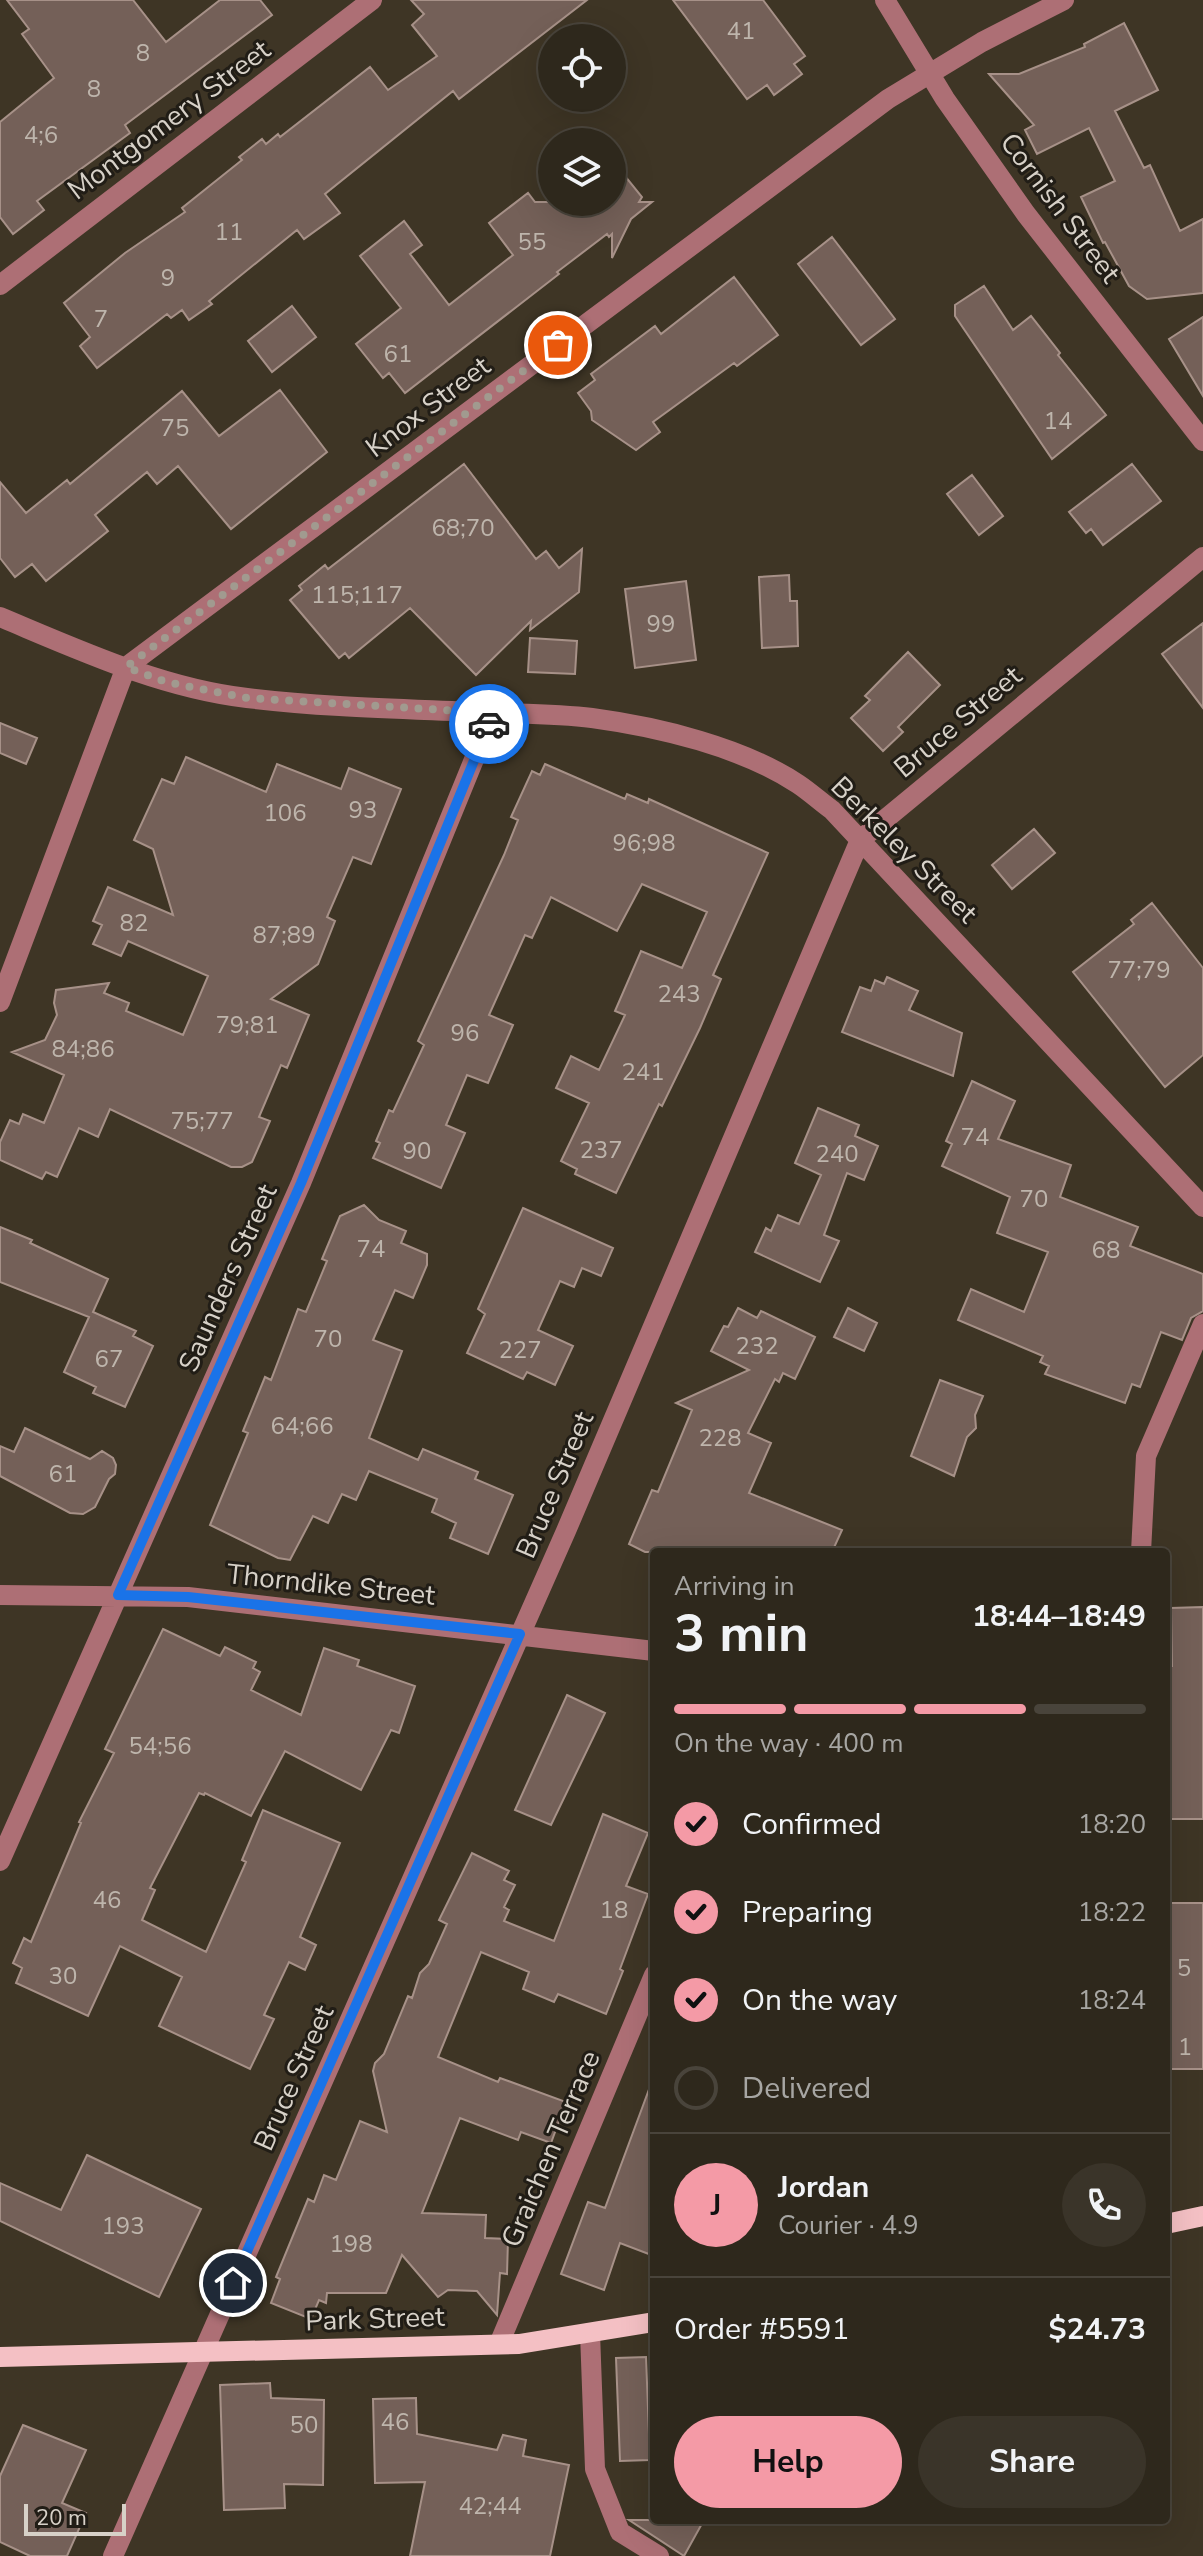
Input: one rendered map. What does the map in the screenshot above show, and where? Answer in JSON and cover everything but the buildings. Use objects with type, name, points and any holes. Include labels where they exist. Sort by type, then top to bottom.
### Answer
[{"type":"main road","points":[[1170,2223],[1203,2216]]},
{"type":"main road","name":"Park Street","points":[[0,2357],[519,2344],[650,2323]]},
{"type":"street","name":"Montgomery Street","points":[[0,285],[372,0]]},
{"type":"street","name":"Cornish Street","points":[[885,0],[929,74],[1026,214],[1203,441]]},
{"type":"street","name":"Knox Street","points":[[126,667],[888,99],[982,42],[1064,0]]},
{"type":"street","name":"Bruce Street","points":[[113,2556],[520,1634],[860,840],[1203,557]]},
{"type":"street","name":"Berkeley Street","points":[[0,617],[166,682],[247,698],[602,719],[722,748],[797,783],[832,810],[1203,1207]]},
{"type":"street","points":[[0,1002],[126,667]]},
{"type":"street","name":"Saunders Street","points":[[0,1861],[301,1183],[493,713]]},
{"type":"street","points":[[1141,1548],[1146,1456],[1203,1324]]},
{"type":"street","name":"Thorndike Street","points":[[0,1595],[188,1597],[650,1650]]},
{"type":"street","name":"Graichen Terrace","points":[[499,2344],[650,1985]]},
{"type":"street","points":[[590,2333],[595,2469],[620,2532],[659,2556]]},
{"type":"way so far","points":[[489,724],[493,713],[287,702],[212,693],[166,682],[126,667],[558,345]]},
{"type":"route","points":[[233,2283],[520,1634],[188,1597],[118,1595],[301,1183],[489,724]]}]
